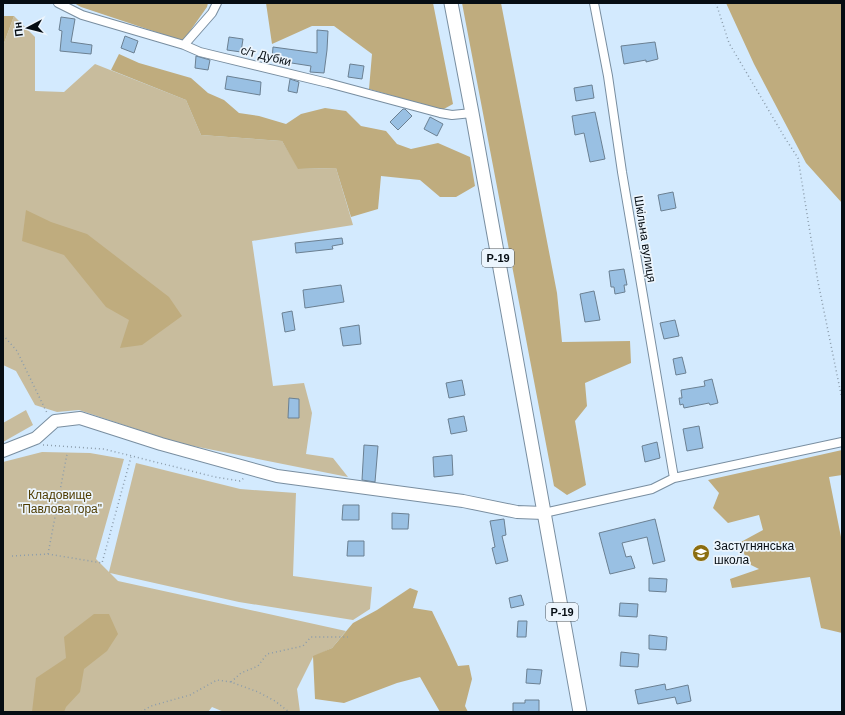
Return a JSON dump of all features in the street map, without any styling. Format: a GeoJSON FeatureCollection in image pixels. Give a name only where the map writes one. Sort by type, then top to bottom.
{"type":"FeatureCollection","features":[{"type":"Feature","properties":{"kind":"main road","name":"Р-19"},"geometry":{"type":"LineString","coordinates":[[451,3],[580,712]]}},
{"type":"Feature","properties":{"kind":"street","name":"с/т Дубки"},"geometry":{"type":"LineString","coordinates":[[58,3],[88,17],[184,45],[200,52],[335,85],[440,113],[452,115],[472,113]]}},
{"type":"Feature","properties":{"kind":"street"},"geometry":{"type":"LineString","coordinates":[[184,45],[212,13],[217,3]]}},
{"type":"Feature","properties":{"kind":"street","name":"Шкільна вулиця"},"geometry":{"type":"LineString","coordinates":[[594,3],[608,76],[625,192],[674,478]]}},
{"type":"Feature","properties":{"kind":"street"},"geometry":{"type":"LineString","coordinates":[[3,451],[36,438],[56,421],[80,418],[162,444],[277,476],[463,501],[517,512],[544,513],[652,489],[674,478],[842,442]]}},
{"type":"Feature","properties":{"kind":"path"},"geometry":{"type":"LineString","coordinates":[[716,3],[730,43],[798,158],[818,282],[842,399]]}},
{"type":"Feature","properties":{"kind":"path"},"geometry":{"type":"LineString","coordinates":[[3,334],[17,351],[46,411],[56,421]]}},
{"type":"Feature","properties":{"kind":"path"},"geometry":{"type":"LineString","coordinates":[[36,438],[43,446],[104,450],[214,477],[240,481],[256,470]]}},
{"type":"Feature","properties":{"kind":"path"},"geometry":{"type":"LineString","coordinates":[[48,554],[67,454]]}},
{"type":"Feature","properties":{"kind":"path"},"geometry":{"type":"LineString","coordinates":[[12,556],[48,554],[102,563],[131,457]]}},
{"type":"Feature","properties":{"kind":"path"},"geometry":{"type":"LineString","coordinates":[[231,682],[242,673],[258,666],[267,654],[303,646],[311,637],[348,637]]}},
{"type":"Feature","properties":{"kind":"path"},"geometry":{"type":"LineString","coordinates":[[141,712],[151,706],[190,695],[217,680],[231,682],[258,692],[275,701],[289,712]]}},
{"type":"Feature","properties":{"kind":"green space"},"geometry":{"type":"Polygon","coordinates":[[[14,16],[35,37],[35,91],[64,92],[95,64],[186,100],[201,135],[282,141],[299,169],[336,168],[353,225],[252,241],[273,386],[304,383],[312,413],[306,454],[333,458],[348,477],[178,443],[79,410],[57,412],[35,405],[16,371],[3,365],[3,46],[14,16]]]}},
{"type":"Feature","properties":{"kind":"green space"},"geometry":{"type":"Polygon","coordinates":[[[26,410],[33,425],[3,442],[3,423],[26,410]]]}},
{"type":"Feature","properties":{"kind":"green space","name":"Кладовище \"Павлова гора\""},"geometry":{"type":"Polygon","coordinates":[[[42,452],[90,453],[124,459],[96,559],[109,572],[136,463],[240,489],[296,493],[293,576],[372,587],[370,609],[353,620],[239,602],[110,573],[118,581],[346,631],[332,648],[313,657],[297,689],[300,712],[224,712],[212,707],[208,712],[3,712],[3,462],[42,452]]]}},
{"type":"Feature","properties":{"kind":"shaded area"},"geometry":{"type":"Polygon","coordinates":[[[74,3],[208,3],[207,7],[183,41],[81,7],[74,3]]]}},
{"type":"Feature","properties":{"kind":"shaded area"},"geometry":{"type":"Polygon","coordinates":[[[266,3],[433,3],[453,104],[442,110],[369,89],[372,54],[334,26],[312,26],[272,44],[266,3]]]}},
{"type":"Feature","properties":{"kind":"shaded area"},"geometry":{"type":"Polygon","coordinates":[[[462,3],[501,3],[557,293],[562,342],[630,341],[631,363],[585,383],[587,406],[575,421],[586,485],[567,495],[554,486],[462,3]]]}},
{"type":"Feature","properties":{"kind":"shaded area"},"geometry":{"type":"Polygon","coordinates":[[[726,3],[842,3],[842,203],[806,163],[754,64],[726,3]]]}},
{"type":"Feature","properties":{"kind":"shaded area"},"geometry":{"type":"Polygon","coordinates":[[[3,16],[14,16],[3,46],[3,16]]]}},
{"type":"Feature","properties":{"kind":"shaded area"},"geometry":{"type":"Polygon","coordinates":[[[119,54],[139,63],[191,78],[208,93],[224,100],[239,113],[259,116],[286,124],[301,114],[325,108],[346,111],[361,126],[386,131],[397,144],[411,149],[438,143],[470,157],[475,186],[456,197],[440,197],[420,180],[381,176],[378,209],[351,217],[336,168],[298,169],[282,141],[201,135],[186,100],[111,70],[119,54]]]}},
{"type":"Feature","properties":{"kind":"shaded area"},"geometry":{"type":"Polygon","coordinates":[[[26,210],[51,222],[87,234],[169,297],[182,316],[142,345],[120,348],[129,320],[106,307],[64,255],[22,241],[26,210]]]}},
{"type":"Feature","properties":{"kind":"shaded area"},"geometry":{"type":"Polygon","coordinates":[[[842,450],[842,475],[829,477],[842,542],[842,633],[821,628],[810,577],[732,588],[730,579],[759,569],[749,564],[739,543],[763,530],[759,515],[728,523],[713,508],[719,493],[708,480],[842,450]]]}},
{"type":"Feature","properties":{"kind":"shaded area"},"geometry":{"type":"Polygon","coordinates":[[[410,588],[418,591],[413,608],[432,611],[458,666],[469,665],[472,679],[465,706],[468,712],[440,712],[420,677],[397,683],[344,703],[315,699],[313,656],[332,648],[353,623],[377,610],[410,588]]]}},
{"type":"Feature","properties":{"kind":"shaded area"},"geometry":{"type":"Polygon","coordinates":[[[94,614],[109,614],[118,634],[107,651],[84,669],[80,692],[66,707],[64,712],[32,712],[36,678],[66,658],[64,637],[94,614]]]}},
{"type":"Feature","properties":{"kind":"building"},"geometry":{"type":"Polygon","coordinates":[[[61,17],[75,19],[71,42],[92,45],[91,54],[60,51],[62,31],[59,30],[61,17]]]}},
{"type":"Feature","properties":{"kind":"building"},"geometry":{"type":"Polygon","coordinates":[[[317,30],[328,31],[324,73],[310,72],[311,66],[272,60],[273,47],[317,53],[317,30]]]}},
{"type":"Feature","properties":{"kind":"building"},"geometry":{"type":"Polygon","coordinates":[[[125,36],[138,41],[134,53],[121,48],[125,36]]]}},
{"type":"Feature","properties":{"kind":"building"},"geometry":{"type":"Polygon","coordinates":[[[229,37],[243,39],[241,52],[227,50],[229,37]]]}},
{"type":"Feature","properties":{"kind":"building"},"geometry":{"type":"Polygon","coordinates":[[[655,42],[658,59],[646,62],[646,60],[624,64],[621,46],[655,42]]]}},
{"type":"Feature","properties":{"kind":"building"},"geometry":{"type":"Polygon","coordinates":[[[196,56],[210,60],[208,70],[195,68],[196,56]]]}},
{"type":"Feature","properties":{"kind":"building"},"geometry":{"type":"Polygon","coordinates":[[[350,64],[364,66],[362,79],[348,77],[350,64]]]}},
{"type":"Feature","properties":{"kind":"building"},"geometry":{"type":"Polygon","coordinates":[[[227,76],[261,82],[260,95],[225,89],[227,76]]]}},
{"type":"Feature","properties":{"kind":"building"},"geometry":{"type":"Polygon","coordinates":[[[290,79],[299,82],[297,93],[288,91],[290,79]]]}},
{"type":"Feature","properties":{"kind":"building"},"geometry":{"type":"Polygon","coordinates":[[[592,85],[594,98],[576,101],[574,88],[592,85]]]}},
{"type":"Feature","properties":{"kind":"building"},"geometry":{"type":"Polygon","coordinates":[[[403,109],[405,109],[412,116],[398,130],[390,122],[403,109]]]}},
{"type":"Feature","properties":{"kind":"building"},"geometry":{"type":"Polygon","coordinates":[[[595,112],[605,159],[590,162],[584,133],[575,135],[572,116],[595,112]]]}},
{"type":"Feature","properties":{"kind":"building"},"geometry":{"type":"Polygon","coordinates":[[[430,117],[443,124],[437,136],[424,129],[430,117]]]}},
{"type":"Feature","properties":{"kind":"building"},"geometry":{"type":"Polygon","coordinates":[[[673,192],[676,208],[661,211],[658,195],[673,192]]]}},
{"type":"Feature","properties":{"kind":"building"},"geometry":{"type":"Polygon","coordinates":[[[342,238],[343,244],[332,246],[333,249],[296,253],[295,243],[342,238]]]}},
{"type":"Feature","properties":{"kind":"building"},"geometry":{"type":"Polygon","coordinates":[[[624,269],[627,285],[624,285],[625,292],[615,294],[614,287],[611,287],[609,271],[624,269]]]}},
{"type":"Feature","properties":{"kind":"building"},"geometry":{"type":"Polygon","coordinates":[[[341,285],[344,302],[305,308],[303,290],[341,285]]]}},
{"type":"Feature","properties":{"kind":"building"},"geometry":{"type":"Polygon","coordinates":[[[594,291],[600,320],[585,322],[580,294],[594,291]]]}},
{"type":"Feature","properties":{"kind":"building"},"geometry":{"type":"Polygon","coordinates":[[[292,311],[295,330],[285,332],[282,313],[292,311]]]}},
{"type":"Feature","properties":{"kind":"building"},"geometry":{"type":"Polygon","coordinates":[[[675,320],[679,336],[664,339],[660,323],[675,320]]]}},
{"type":"Feature","properties":{"kind":"building"},"geometry":{"type":"Polygon","coordinates":[[[359,325],[361,344],[343,346],[340,328],[359,325]]]}},
{"type":"Feature","properties":{"kind":"building"},"geometry":{"type":"Polygon","coordinates":[[[682,357],[686,373],[676,375],[673,359],[682,357]]]}},
{"type":"Feature","properties":{"kind":"building"},"geometry":{"type":"Polygon","coordinates":[[[712,379],[718,403],[710,405],[709,403],[684,408],[683,404],[680,405],[679,398],[682,398],[681,390],[705,386],[704,381],[712,379]]]}},
{"type":"Feature","properties":{"kind":"building"},"geometry":{"type":"Polygon","coordinates":[[[462,380],[465,395],[449,398],[446,383],[462,380]]]}},
{"type":"Feature","properties":{"kind":"building"},"geometry":{"type":"Polygon","coordinates":[[[289,398],[299,399],[299,418],[288,418],[289,398]]]}},
{"type":"Feature","properties":{"kind":"building"},"geometry":{"type":"Polygon","coordinates":[[[464,416],[467,431],[451,434],[448,419],[464,416]]]}},
{"type":"Feature","properties":{"kind":"building"},"geometry":{"type":"Polygon","coordinates":[[[699,426],[703,448],[687,451],[683,429],[699,426]]]}},
{"type":"Feature","properties":{"kind":"building"},"geometry":{"type":"Polygon","coordinates":[[[657,442],[660,458],[645,462],[642,446],[657,442]]]}},
{"type":"Feature","properties":{"kind":"building"},"geometry":{"type":"Polygon","coordinates":[[[364,445],[378,446],[375,482],[362,480],[364,445]]]}},
{"type":"Feature","properties":{"kind":"building"},"geometry":{"type":"Polygon","coordinates":[[[452,455],[453,475],[434,477],[433,457],[452,455]]]}},
{"type":"Feature","properties":{"kind":"building"},"geometry":{"type":"Polygon","coordinates":[[[343,505],[359,505],[359,520],[342,520],[343,505]]]}},
{"type":"Feature","properties":{"kind":"building"},"geometry":{"type":"Polygon","coordinates":[[[392,513],[409,514],[408,529],[392,529],[392,513]]]}},
{"type":"Feature","properties":{"kind":"building"},"geometry":{"type":"Polygon","coordinates":[[[504,519],[506,535],[502,536],[508,561],[496,564],[492,548],[495,547],[490,521],[504,519]]]}},
{"type":"Feature","properties":{"kind":"building"},"geometry":{"type":"Polygon","coordinates":[[[655,519],[665,561],[653,564],[647,537],[622,543],[626,557],[631,556],[635,568],[610,574],[599,533],[655,519]]]}},
{"type":"Feature","properties":{"kind":"building"},"geometry":{"type":"Polygon","coordinates":[[[348,541],[364,541],[364,556],[347,556],[348,541]]]}},
{"type":"Feature","properties":{"kind":"building"},"geometry":{"type":"Polygon","coordinates":[[[649,578],[667,579],[666,592],[649,591],[649,578]]]}},
{"type":"Feature","properties":{"kind":"building"},"geometry":{"type":"Polygon","coordinates":[[[521,595],[524,605],[511,608],[509,598],[521,595]]]}},
{"type":"Feature","properties":{"kind":"building"},"geometry":{"type":"Polygon","coordinates":[[[620,603],[638,604],[637,617],[619,616],[620,603]]]}},
{"type":"Feature","properties":{"kind":"building"},"geometry":{"type":"Polygon","coordinates":[[[518,621],[527,621],[526,637],[517,637],[518,621]]]}},
{"type":"Feature","properties":{"kind":"building"},"geometry":{"type":"Polygon","coordinates":[[[649,635],[667,637],[666,650],[649,649],[649,635]]]}},
{"type":"Feature","properties":{"kind":"building"},"geometry":{"type":"Polygon","coordinates":[[[621,652],[639,654],[638,667],[620,666],[621,652]]]}},
{"type":"Feature","properties":{"kind":"building"},"geometry":{"type":"Polygon","coordinates":[[[527,669],[542,670],[540,684],[526,683],[527,669]]]}},
{"type":"Feature","properties":{"kind":"building"},"geometry":{"type":"Polygon","coordinates":[[[665,684],[666,690],[688,685],[691,701],[677,704],[675,697],[638,704],[635,690],[665,684]]]}},
{"type":"Feature","properties":{"kind":"building"},"geometry":{"type":"Polygon","coordinates":[[[525,700],[539,700],[539,712],[513,712],[513,703],[525,703],[525,700]]]}},
{"type":"Feature","properties":{"kind":"place","name":"Застугнянська школа"},"geometry":{"type":"Point","coordinates":[701,553]}}]}
